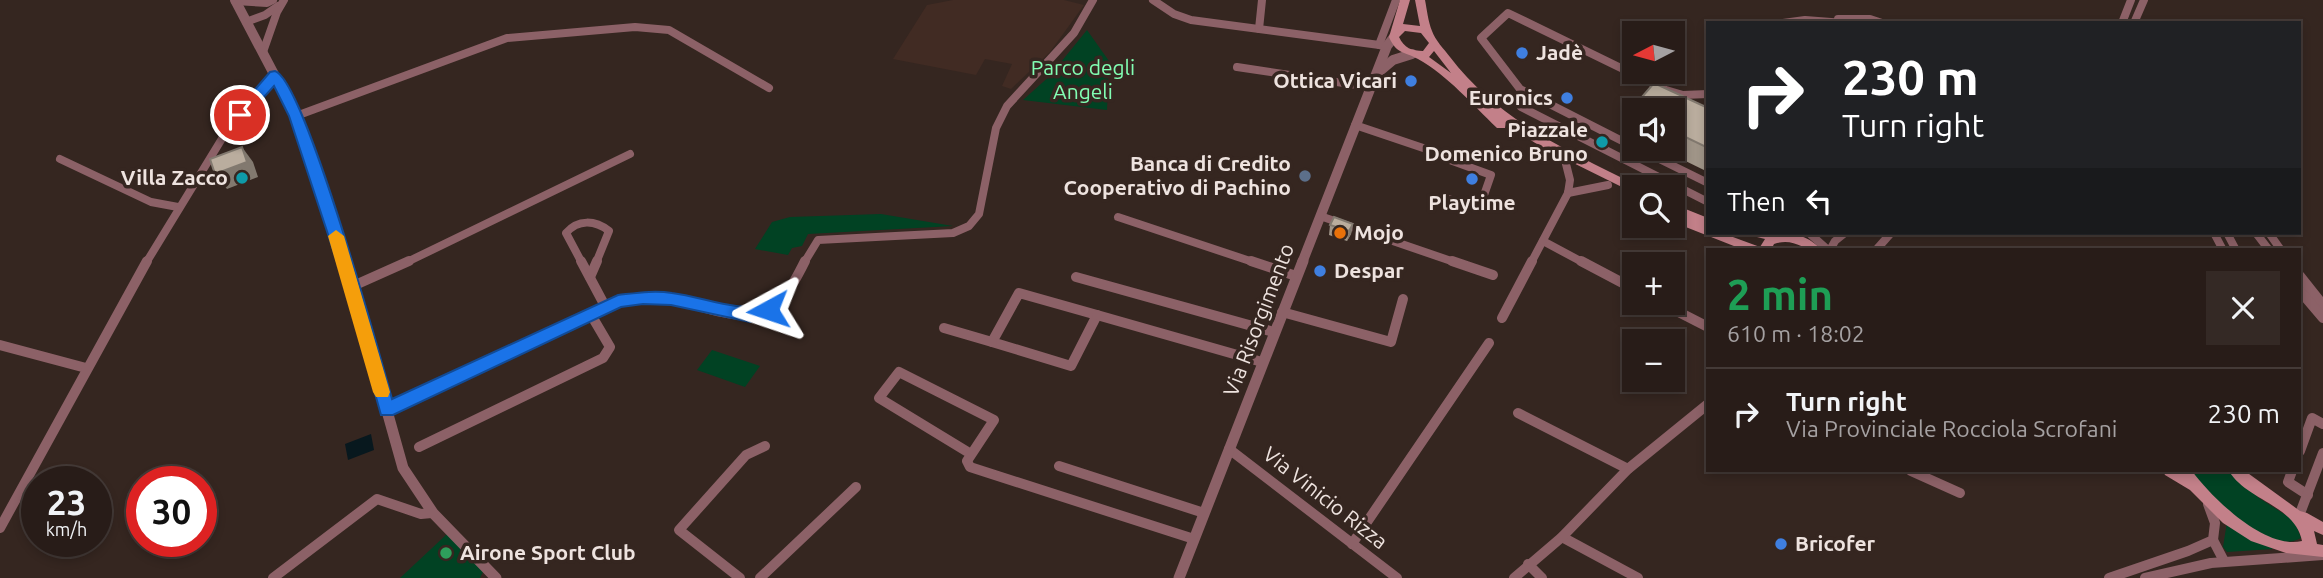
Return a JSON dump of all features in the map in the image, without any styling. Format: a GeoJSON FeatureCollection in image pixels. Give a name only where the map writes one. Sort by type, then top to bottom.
{"type":"FeatureCollection","features":[{"type":"Feature","properties":{"kind":"main road"},"geometry":{"type":"LineString","coordinates":[[1389,40],[1401,0]]}},
{"type":"Feature","properties":{"kind":"main road"},"geometry":{"type":"LineString","coordinates":[[1420,0],[1427,33],[1472,88],[1517,127],[1622,183]]}},
{"type":"Feature","properties":{"kind":"main road"},"geometry":{"type":"LineString","coordinates":[[1389,40],[1403,27],[1413,26],[1427,33]]}},
{"type":"Feature","properties":{"kind":"main road"},"geometry":{"type":"LineString","coordinates":[[1389,40],[1446,74],[1487,114],[1544,153],[1622,192]]}},
{"type":"Feature","properties":{"kind":"main road"},"geometry":{"type":"LineString","coordinates":[[1416,54],[1430,51],[1434,44]]}},
{"type":"Feature","properties":{"kind":"main road"},"geometry":{"type":"LineString","coordinates":[[1685,213],[1706,222]]}},
{"type":"Feature","properties":{"kind":"main road"},"geometry":{"type":"LineString","coordinates":[[1685,223],[1706,231]]}},
{"type":"Feature","properties":{"kind":"main road"},"geometry":{"type":"LineString","coordinates":[[1717,235],[1751,248]]}},
{"type":"Feature","properties":{"kind":"main road"},"geometry":{"type":"LineString","coordinates":[[1766,248],[1770,241],[1786,236],[1812,248]]}},
{"type":"Feature","properties":{"kind":"main road"},"geometry":{"type":"LineString","coordinates":[[2171,472],[2242,527],[2262,539],[2323,553]]}},
{"type":"Feature","properties":{"kind":"main road"},"geometry":{"type":"LineString","coordinates":[[2184,472],[2200,493]]}},
{"type":"Feature","properties":{"kind":"main road"},"geometry":{"type":"LineString","coordinates":[[2237,472],[2295,514],[2323,529]]}},
{"type":"Feature","properties":{"kind":"main road"},"geometry":{"type":"LineString","coordinates":[[2295,514],[2310,537],[2310,544],[2301,549]]}},
{"type":"Feature","properties":{"kind":"street"},"geometry":{"type":"LineString","coordinates":[[275,2],[235,0],[296,116],[353,286],[403,468],[415,492],[432,513],[496,578]]}},
{"type":"Feature","properties":{"kind":"street"},"geometry":{"type":"LineString","coordinates":[[387,410],[605,306],[631,299],[654,298],[759,315],[779,302],[818,240],[953,233],[969,226],[979,214],[996,128],[1007,106],[1074,33],[1093,0]]}},
{"type":"Feature","properties":{"kind":"street"},"geometry":{"type":"LineString","coordinates":[[1153,0],[1174,14],[1191,20],[1259,29],[1389,40],[1401,0]]}},
{"type":"Feature","properties":{"kind":"street"},"geometry":{"type":"LineString","coordinates":[[1259,29],[1262,0]]}},
{"type":"Feature","properties":{"kind":"street"},"geometry":{"type":"LineString","coordinates":[[2123,21],[2131,0]]}},
{"type":"Feature","properties":{"kind":"street"},"geometry":{"type":"LineString","coordinates":[[2135,21],[2144,0]]}},
{"type":"Feature","properties":{"kind":"street"},"geometry":{"type":"LineString","coordinates":[[246,22],[265,15],[275,2]]}},
{"type":"Feature","properties":{"kind":"street"},"geometry":{"type":"LineString","coordinates":[[263,52],[271,37],[275,2]]}},
{"type":"Feature","properties":{"kind":"street"},"geometry":{"type":"LineString","coordinates":[[1622,141],[1520,89],[1481,38],[1507,13],[1666,90],[1683,95],[1706,94]]}},
{"type":"Feature","properties":{"kind":"street"},"geometry":{"type":"LineString","coordinates":[[1794,21],[1860,18],[1873,21]]}},
{"type":"Feature","properties":{"kind":"street"},"geometry":{"type":"LineString","coordinates":[[1829,20],[1834,21]]}},
{"type":"Feature","properties":{"kind":"street"},"geometry":{"type":"LineString","coordinates":[[296,116],[506,38],[635,27],[669,30],[769,88]]}},
{"type":"Feature","properties":{"kind":"street","name":"Via Risorgimento"},"geometry":{"type":"LineString","coordinates":[[1179,578],[1389,40]]}},
{"type":"Feature","properties":{"kind":"street"},"geometry":{"type":"LineString","coordinates":[[1237,67],[1373,81],[1393,60],[1416,54]]}},
{"type":"Feature","properties":{"kind":"street"},"geometry":{"type":"LineString","coordinates":[[0,528],[86,368],[202,167],[253,98],[275,75]]}},
{"type":"Feature","properties":{"kind":"street"},"geometry":{"type":"LineString","coordinates":[[1530,96],[1521,107],[1706,201]]}},
{"type":"Feature","properties":{"kind":"street"},"geometry":{"type":"LineString","coordinates":[[1355,125],[1441,154],[1491,175],[1483,198],[1470,205],[1446,198]]}},
{"type":"Feature","properties":{"kind":"street"},"geometry":{"type":"LineString","coordinates":[[1591,143],[1602,131]]}},
{"type":"Feature","properties":{"kind":"street"},"geometry":{"type":"LineString","coordinates":[[353,286],[436,249],[630,154]]}},
{"type":"Feature","properties":{"kind":"street"},"geometry":{"type":"LineString","coordinates":[[60,159],[152,202],[178,207]]}},
{"type":"Feature","properties":{"kind":"street"},"geometry":{"type":"LineString","coordinates":[[1663,161],[1706,182]]}},
{"type":"Feature","properties":{"kind":"street"},"geometry":{"type":"LineString","coordinates":[[1502,318],[1568,193],[1570,180],[1566,163]]}},
{"type":"Feature","properties":{"kind":"street"},"geometry":{"type":"LineString","coordinates":[[1568,193],[1608,185]]}},
{"type":"Feature","properties":{"kind":"street"},"geometry":{"type":"LineString","coordinates":[[1320,216],[1493,275]]}},
{"type":"Feature","properties":{"kind":"street"},"geometry":{"type":"LineString","coordinates":[[1118,217],[1296,276]]}},
{"type":"Feature","properties":{"kind":"street"},"geometry":{"type":"LineString","coordinates":[[590,277],[609,231],[586,222],[570,228],[566,233],[605,306]]}},
{"type":"Feature","properties":{"kind":"street"},"geometry":{"type":"LineString","coordinates":[[1811,235],[1827,248]]}},
{"type":"Feature","properties":{"kind":"street"},"geometry":{"type":"LineString","coordinates":[[1830,248],[1842,235]]}},
{"type":"Feature","properties":{"kind":"street"},"geometry":{"type":"LineString","coordinates":[[1543,241],[1622,283]]}},
{"type":"Feature","properties":{"kind":"street"},"geometry":{"type":"LineString","coordinates":[[1076,277],[1274,332]]}},
{"type":"Feature","properties":{"kind":"street"},"geometry":{"type":"LineString","coordinates":[[2301,277],[2323,305]]}},
{"type":"Feature","properties":{"kind":"street"},"geometry":{"type":"LineString","coordinates":[[2301,292],[2323,318]]}},
{"type":"Feature","properties":{"kind":"street"},"geometry":{"type":"LineString","coordinates":[[992,342],[1019,293],[1262,362]]}},
{"type":"Feature","properties":{"kind":"street"},"geometry":{"type":"LineString","coordinates":[[1282,312],[1391,342],[1403,299]]}},
{"type":"Feature","properties":{"kind":"street"},"geometry":{"type":"LineString","coordinates":[[419,447],[603,358],[610,347],[590,313]]}},
{"type":"Feature","properties":{"kind":"street"},"geometry":{"type":"LineString","coordinates":[[944,328],[1071,366],[1097,315]]}},
{"type":"Feature","properties":{"kind":"street"},"geometry":{"type":"LineString","coordinates":[[1684,315],[1706,326]]}},
{"type":"Feature","properties":{"kind":"street"},"geometry":{"type":"LineString","coordinates":[[1352,544],[1489,342]]}},
{"type":"Feature","properties":{"kind":"street"},"geometry":{"type":"LineString","coordinates":[[0,345],[86,368]]}},
{"type":"Feature","properties":{"kind":"street"},"geometry":{"type":"LineString","coordinates":[[971,454],[879,398],[899,372],[994,419],[967,461],[970,467],[1194,540]]}},
{"type":"Feature","properties":{"kind":"street"},"geometry":{"type":"LineString","coordinates":[[1514,578],[1563,537],[1628,470],[1706,406]]}},
{"type":"Feature","properties":{"kind":"street"},"geometry":{"type":"LineString","coordinates":[[1518,413],[1628,470]]}},
{"type":"Feature","properties":{"kind":"street"},"geometry":{"type":"LineString","coordinates":[[2301,448],[2312,418],[2323,424]]}},
{"type":"Feature","properties":{"kind":"street"},"geometry":{"type":"LineString","coordinates":[[740,578],[679,530],[746,455],[765,446]]}},
{"type":"Feature","properties":{"kind":"street","name":"Via Vinicio Rizza"},"geometry":{"type":"LineString","coordinates":[[1229,449],[1393,577]]}},
{"type":"Feature","properties":{"kind":"street"},"geometry":{"type":"LineString","coordinates":[[2295,514],[2308,495],[2323,453]]}},
{"type":"Feature","properties":{"kind":"street"},"geometry":{"type":"LineString","coordinates":[[1059,466],[1204,513]]}},
{"type":"Feature","properties":{"kind":"street"},"geometry":{"type":"LineString","coordinates":[[1913,472],[1960,493]]}},
{"type":"Feature","properties":{"kind":"street"},"geometry":{"type":"LineString","coordinates":[[2292,472],[2288,482],[2308,495]]}},
{"type":"Feature","properties":{"kind":"street"},"geometry":{"type":"LineString","coordinates":[[760,578],[856,487]]}},
{"type":"Feature","properties":{"kind":"street"},"geometry":{"type":"LineString","coordinates":[[2200,493],[2214,516],[2213,540],[2224,561]]}},
{"type":"Feature","properties":{"kind":"street"},"geometry":{"type":"LineString","coordinates":[[273,578],[377,499],[421,514],[432,513]]}},
{"type":"Feature","properties":{"kind":"street"},"geometry":{"type":"LineString","coordinates":[[1563,537],[1638,578]]}},
{"type":"Feature","properties":{"kind":"street"},"geometry":{"type":"LineString","coordinates":[[2109,578],[2147,563],[2200,548],[2213,540]]}},
{"type":"Feature","properties":{"kind":"street"},"geometry":{"type":"LineString","coordinates":[[2283,556],[2301,549]]}},
{"type":"Feature","properties":{"kind":"street"},"geometry":{"type":"LineString","coordinates":[[2146,578],[2176,568],[2224,561],[2323,553]]}},
{"type":"Feature","properties":{"kind":"street"},"geometry":{"type":"LineString","coordinates":[[1528,564],[1542,578]]}},
{"type":"Feature","properties":{"kind":"shaded area"},"geometry":{"type":"Polygon","coordinates":[[[953,0],[1064,0],[1084,5],[1050,52],[1011,89],[1002,86],[1012,64],[985,59],[976,75],[893,59],[927,5],[953,0]]]}},
{"type":"Feature","properties":{"kind":"shaded area"},"geometry":{"type":"Polygon","coordinates":[[[371,434],[374,450],[348,460],[345,444],[371,434]]]}},
{"type":"Feature","properties":{"kind":"green space","name":"Parco degli Angeli"},"geometry":{"type":"Polygon","coordinates":[[[1087,30],[1109,61],[1107,110],[1023,100],[1062,65],[1061,62],[1087,30]]]}},
{"type":"Feature","properties":{"kind":"green space"},"geometry":{"type":"Polygon","coordinates":[[[881,214],[953,226],[808,234],[802,246],[792,248],[788,255],[755,249],[772,222],[790,217],[881,214]]]}},
{"type":"Feature","properties":{"kind":"green space"},"geometry":{"type":"Polygon","coordinates":[[[712,350],[760,366],[745,387],[697,370],[712,350]]]}},
{"type":"Feature","properties":{"kind":"green space"},"geometry":{"type":"Polygon","coordinates":[[[2192,472],[2230,472],[2259,498],[2295,521],[2301,538],[2288,542],[2256,532],[2211,495],[2192,472]]]}},
{"type":"Feature","properties":{"kind":"green space"},"geometry":{"type":"Polygon","coordinates":[[[2227,522],[2273,549],[2227,552],[2223,547],[2227,522]]]}},
{"type":"Feature","properties":{"kind":"green space","name":"Airone Sport Club"},"geometry":{"type":"Polygon","coordinates":[[[447,534],[483,572],[480,578],[400,578],[447,534]]]}},
{"type":"Feature","properties":{"kind":"building"},"geometry":{"type":"Polygon","coordinates":[[[1653,84],[1706,107],[1706,147],[1685,137],[1685,98],[1641,98],[1653,84]]]}},
{"type":"Feature","properties":{"kind":"building"},"geometry":{"type":"Polygon","coordinates":[[[242,147],[247,162],[215,174],[210,159],[242,147]]]}},
{"type":"Feature","properties":{"kind":"building"},"geometry":{"type":"Polygon","coordinates":[[[1334,217],[1353,224],[1349,231],[1330,225],[1334,217]]]}},
{"type":"Feature","properties":{"kind":"slow traffic"},"geometry":{"type":"LineString","coordinates":[[336,236],[353,286],[382,392]]}},
{"type":"Feature","properties":{"kind":"place","name":"Jadè"},"geometry":{"type":"Point","coordinates":[1522,53]}},
{"type":"Feature","properties":{"kind":"place","name":"Ottica Vicari"},"geometry":{"type":"Point","coordinates":[1411,81]}},
{"type":"Feature","properties":{"kind":"place","name":"Euronics"},"geometry":{"type":"Point","coordinates":[1567,98]}},
{"type":"Feature","properties":{"kind":"place","name":"Piazzale Domenico Bruno"},"geometry":{"type":"Point","coordinates":[1602,142]}},
{"type":"Feature","properties":{"kind":"place","name":"Banca di Credito Cooperativo di Pachino"},"geometry":{"type":"Point","coordinates":[1305,176]}},
{"type":"Feature","properties":{"kind":"place","name":"Villa Zacco"},"geometry":{"type":"Point","coordinates":[242,178]}},
{"type":"Feature","properties":{"kind":"place","name":"Playtime"},"geometry":{"type":"Point","coordinates":[1472,179]}},
{"type":"Feature","properties":{"kind":"place","name":"Mojo"},"geometry":{"type":"Point","coordinates":[1340,233]}},
{"type":"Feature","properties":{"kind":"place","name":"Despar"},"geometry":{"type":"Point","coordinates":[1320,271]}},
{"type":"Feature","properties":{"kind":"place","name":"Bricofer"},"geometry":{"type":"Point","coordinates":[1781,544]}},
{"type":"Feature","properties":{"kind":"place","name":"Airone Sport Club"},"geometry":{"type":"Point","coordinates":[446,553]}},
{"type":"Feature","properties":{"kind":"route"},"geometry":{"type":"LineString","coordinates":[[240,115],[275,75],[296,116],[315,172],[353,286],[387,410],[618,302],[643,298],[671,299],[750,316],[768,310]]}}]}
